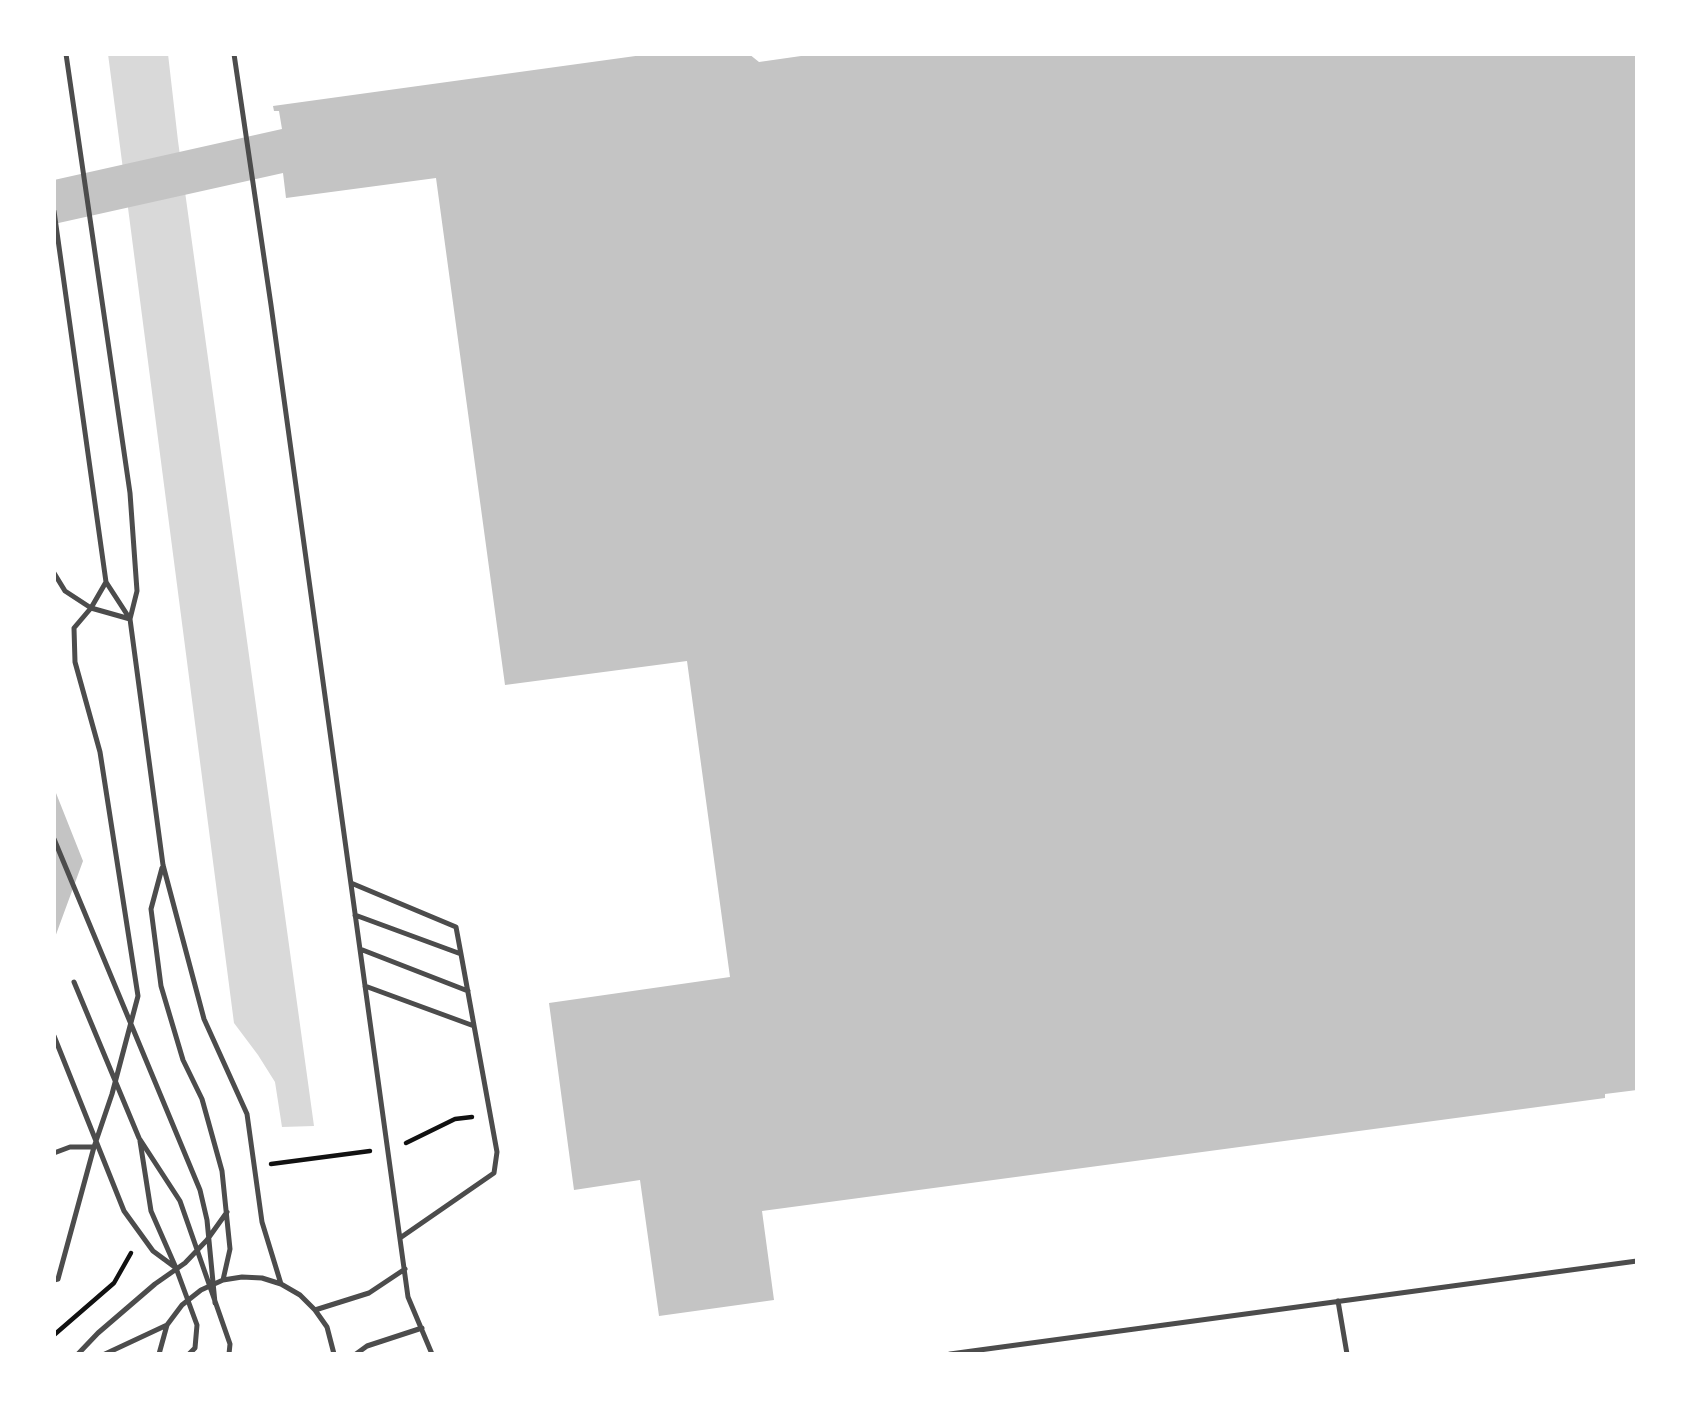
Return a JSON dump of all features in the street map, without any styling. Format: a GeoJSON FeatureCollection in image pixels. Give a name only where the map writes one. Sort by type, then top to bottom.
{"type":"FeatureCollection","features":[{"type":"Feature","properties":{"kind":"lane"},"geometry":{"type":"LineString","coordinates":[[66,54],[130,493],[137,591],[130,619],[163,865],[204,1019],[247,1114],[262,1222],[281,1284]]}},
{"type":"Feature","properties":{"kind":"lane"},"geometry":{"type":"LineString","coordinates":[[234,54],[408,1297],[432,1354]]}},
{"type":"Feature","properties":{"kind":"lane"},"geometry":{"type":"LineString","coordinates":[[54,211],[106,582],[130,619]]}},
{"type":"Feature","properties":{"kind":"lane"},"geometry":{"type":"LineString","coordinates":[[54,573],[65,592],[91,608],[130,619]]}},
{"type":"Feature","properties":{"kind":"lane"},"geometry":{"type":"LineString","coordinates":[[54,1280],[58,1279],[138,996],[100,752],[75,662],[74,628],[91,608],[106,582]]}},
{"type":"Feature","properties":{"kind":"lane"},"geometry":{"type":"LineString","coordinates":[[54,839],[200,1190],[207,1220],[215,1303]]}},
{"type":"Feature","properties":{"kind":"lane"},"geometry":{"type":"LineString","coordinates":[[163,865],[151,909],[160,986],[183,1060],[202,1099],[218,1150],[230,1249],[223,1280]]}},
{"type":"Feature","properties":{"kind":"lane"},"geometry":{"type":"LineString","coordinates":[[351,883],[456,927],[497,1152],[494,1173],[400,1238]]}},
{"type":"Feature","properties":{"kind":"lane"},"geometry":{"type":"LineString","coordinates":[[355,915],[461,954]]}},
{"type":"Feature","properties":{"kind":"lane"},"geometry":{"type":"LineString","coordinates":[[360,949],[468,991]]}},
{"type":"Feature","properties":{"kind":"lane"},"geometry":{"type":"LineString","coordinates":[[74,982],[139,1138],[180,1201],[230,1344],[229,1354]]}},
{"type":"Feature","properties":{"kind":"lane"},"geometry":{"type":"LineString","coordinates":[[365,986],[474,1026]]}},
{"type":"Feature","properties":{"kind":"lane"},"geometry":{"type":"LineString","coordinates":[[54,1036],[124,1211],[153,1251],[176,1268]]}},
{"type":"Feature","properties":{"kind":"lane"},"geometry":{"type":"LineString","coordinates":[[139,1138],[152,1211],[197,1325],[195,1348],[189,1354]]}},
{"type":"Feature","properties":{"kind":"lane"},"geometry":{"type":"LineString","coordinates":[[54,1153],[70,1147],[94,1147]]}},
{"type":"Feature","properties":{"kind":"lane"},"geometry":{"type":"LineString","coordinates":[[78,1354],[127,1309],[185,1264],[227,1212]]}},
{"type":"Feature","properties":{"kind":"lane"},"geometry":{"type":"LineString","coordinates":[[950,1354],[1637,1261]]}},
{"type":"Feature","properties":{"kind":"lane"},"geometry":{"type":"LineString","coordinates":[[315,1310],[369,1293],[405,1269]]}},
{"type":"Feature","properties":{"kind":"lane"},"geometry":{"type":"LineString","coordinates":[[159,1354],[167,1325],[181,1305],[201,1290],[223,1280],[242,1277],[262,1278],[281,1284],[300,1295],[327,1327],[334,1354]]}},
{"type":"Feature","properties":{"kind":"lane"},"geometry":{"type":"LineString","coordinates":[[1338,1301],[1347,1354]]}},
{"type":"Feature","properties":{"kind":"lane"},"geometry":{"type":"LineString","coordinates":[[105,1354],[167,1325]]}},
{"type":"Feature","properties":{"kind":"lane"},"geometry":{"type":"LineString","coordinates":[[356,1354],[367,1346],[422,1328]]}},
{"type":"Feature","properties":{"kind":"shaded area"},"geometry":{"type":"Polygon","coordinates":[[[108,54],[168,54],[314,1126],[282,1127],[275,1082],[234,1023],[108,54]]]}},
{"type":"Feature","properties":{"kind":"building"},"geometry":{"type":"Polygon","coordinates":[[[650,54],[749,54],[759,62],[815,54],[1637,54],[1637,1090],[1605,1094],[1605,1098],[762,1211],[774,1300],[659,1316],[640,1180],[574,1190],[549,1003],[730,977],[687,661],[505,685],[436,178],[286,198],[283,173],[54,224],[54,180],[282,129],[279,111],[274,111],[273,106],[650,54]]]}},
{"type":"Feature","properties":{"kind":"building"},"geometry":{"type":"Polygon","coordinates":[[[54,788],[83,861],[54,940],[54,788]]]}}]}
